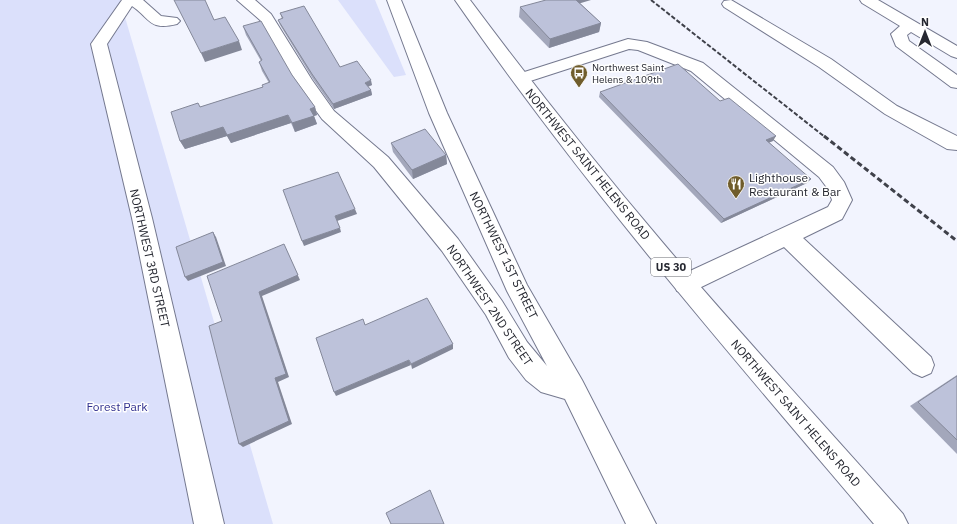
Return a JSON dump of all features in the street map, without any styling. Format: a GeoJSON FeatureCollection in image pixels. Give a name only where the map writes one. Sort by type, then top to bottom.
{"type":"FeatureCollection","features":[{"type":"Feature","properties":{"kind":"main road","name":"NORTHWEST 3RD STREET"},"geometry":{"type":"LineString","coordinates":[[129,0],[99,44],[142,218],[209,524]]}},
{"type":"Feature","properties":{"kind":"main road"},"geometry":{"type":"LineString","coordinates":[[133,0],[157,21],[172,21]]}},
{"type":"Feature","properties":{"kind":"main road","name":"NORTHWEST 1ST STREET"},"geometry":{"type":"LineString","coordinates":[[394,0],[438,113],[518,291],[573,389],[641,524]]}},
{"type":"Feature","properties":{"kind":"main road","name":"NORTHWEST SAINT HELENS ROAD"},"geometry":{"type":"LineString","coordinates":[[462,0],[589,168],[685,284],[893,524]]}},
{"type":"Feature","properties":{"kind":"main road"},"geometry":{"type":"LineString","coordinates":[[867,0],[957,52]]}},
{"type":"Feature","properties":{"kind":"main road","name":"NORTHWEST 2ND STREET"},"geometry":{"type":"LineString","coordinates":[[252,1],[266,17],[305,83],[328,115],[381,162],[450,245],[494,308],[518,350],[535,372],[550,383],[573,389]]}},
{"type":"Feature","properties":{"kind":"main road"},"geometry":{"type":"LineString","coordinates":[[730,4],[826,63],[891,110],[954,144],[957,143]]}},
{"type":"Feature","properties":{"kind":"main road"},"geometry":{"type":"LineString","coordinates":[[912,26],[899,34],[902,43],[957,83]]}},
{"type":"Feature","properties":{"kind":"main road"},"geometry":{"type":"LineString","coordinates":[[521,79],[628,44],[641,45],[697,67],[826,172],[837,186],[842,200],[835,213],[685,284]]}},
{"type":"Feature","properties":{"kind":"main road"},"geometry":{"type":"LineString","coordinates":[[787,236],[922,365]]}},
{"type":"Feature","properties":{"kind":"green space","name":"Forest Park"},"geometry":{"type":"Polygon","coordinates":[[[0,0],[120,0],[273,524],[0,524],[0,0]]]}},
{"type":"Feature","properties":{"kind":"green space"},"geometry":{"type":"Polygon","coordinates":[[[338,0],[375,0],[406,75],[394,77],[338,0]]]}},
{"type":"Feature","properties":{"kind":"building"},"geometry":{"type":"Polygon","coordinates":[[[174,0],[205,0],[214,20],[225,17],[239,41],[201,53],[174,0]]]}},
{"type":"Feature","properties":{"kind":"building"},"geometry":{"type":"Polygon","coordinates":[[[546,0],[576,0],[601,23],[550,39],[520,7],[546,0]]]}},
{"type":"Feature","properties":{"kind":"building"},"geometry":{"type":"Polygon","coordinates":[[[304,6],[340,67],[357,61],[371,80],[365,83],[371,90],[333,104],[278,20],[283,18],[280,13],[304,6]]]}},
{"type":"Feature","properties":{"kind":"building"},"geometry":{"type":"Polygon","coordinates":[[[261,21],[292,75],[315,107],[310,109],[314,116],[292,123],[288,115],[227,135],[223,127],[180,141],[171,112],[198,103],[200,107],[263,87],[262,85],[270,82],[259,62],[262,60],[243,26],[261,21]]]}},
{"type":"Feature","properties":{"kind":"building"},"geometry":{"type":"Polygon","coordinates":[[[678,64],[720,101],[729,98],[776,136],[766,140],[811,179],[724,219],[600,92],[678,64]]]}},
{"type":"Feature","properties":{"kind":"building"},"geometry":{"type":"Polygon","coordinates":[[[425,129],[446,155],[412,170],[391,143],[425,129]]]}},
{"type":"Feature","properties":{"kind":"building"},"geometry":{"type":"Polygon","coordinates":[[[338,172],[355,209],[335,216],[340,228],[302,241],[283,190],[338,172]]]}},
{"type":"Feature","properties":{"kind":"building"},"geometry":{"type":"Polygon","coordinates":[[[213,232],[223,262],[185,277],[176,247],[213,232]]]}},
{"type":"Feature","properties":{"kind":"building"},"geometry":{"type":"Polygon","coordinates":[[[284,244],[298,275],[259,292],[286,374],[275,378],[289,421],[239,444],[209,326],[222,321],[207,276],[284,244]]]}},
{"type":"Feature","properties":{"kind":"building"},"geometry":{"type":"Polygon","coordinates":[[[427,298],[453,344],[411,364],[409,360],[334,392],[316,338],[363,319],[365,325],[427,298]]]}},
{"type":"Feature","properties":{"kind":"building"},"geometry":{"type":"Polygon","coordinates":[[[957,376],[957,440],[918,402],[957,376]]]}},
{"type":"Feature","properties":{"kind":"building"},"geometry":{"type":"Polygon","coordinates":[[[430,490],[444,524],[391,524],[386,513],[430,490]]]}},
{"type":"Feature","properties":{"kind":"railway"},"geometry":{"type":"LineString","coordinates":[[651,0],[825,137]]}},
{"type":"Feature","properties":{"kind":"railway"},"geometry":{"type":"LineString","coordinates":[[824,136],[957,241]]}},
{"type":"Feature","properties":{"kind":"place","name":"Northwest Saint Helens & 109th"},"geometry":{"type":"Point","coordinates":[579,88]}},
{"type":"Feature","properties":{"kind":"place","name":"Lighthouse Restaurant & Bar"},"geometry":{"type":"Point","coordinates":[736,199]}}]}
